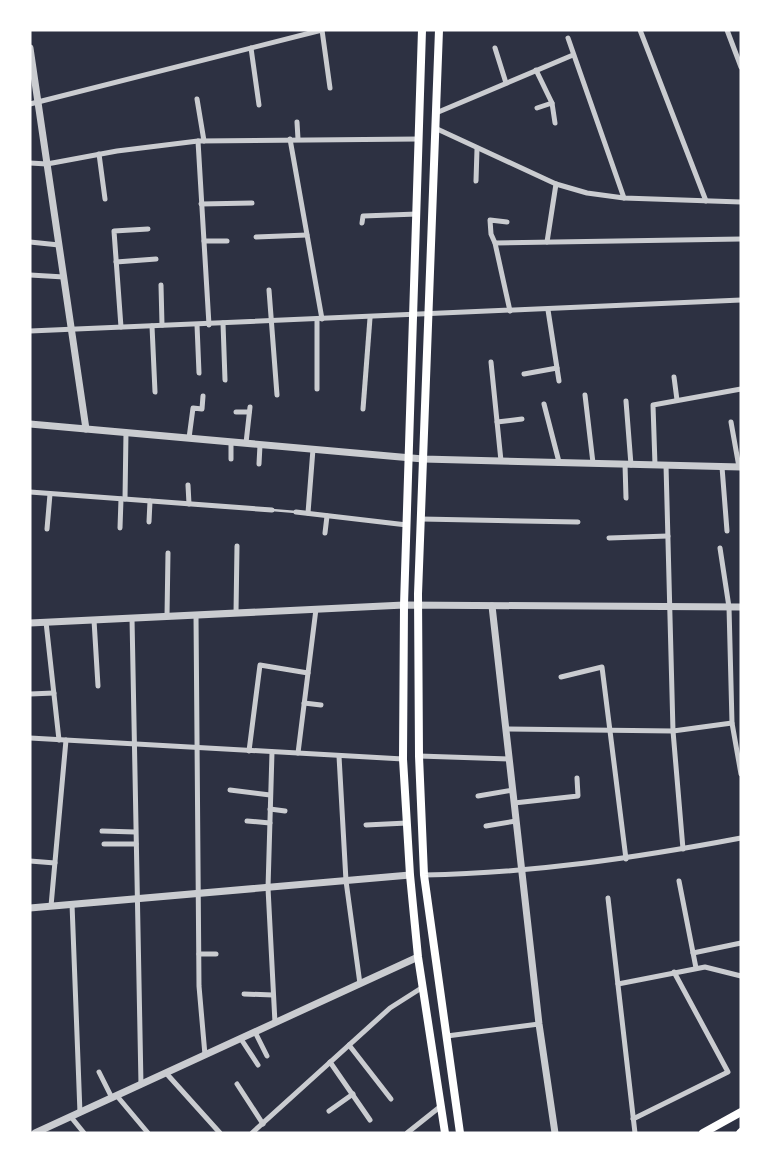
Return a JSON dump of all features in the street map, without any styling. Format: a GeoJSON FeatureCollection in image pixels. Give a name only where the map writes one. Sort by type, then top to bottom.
{"type":"FeatureCollection","features":[{"type":"Feature","properties":{"kind":"main road"},"geometry":{"type":"LineString","coordinates":[[422,30],[404,605],[403,759],[418,957],[445,1133]]}},
{"type":"Feature","properties":{"kind":"main road"},"geometry":{"type":"LineString","coordinates":[[439,30],[418,606],[419,756],[424,875],[460,1133]]}},
{"type":"Feature","properties":{"kind":"main road"},"geometry":{"type":"LineString","coordinates":[[410,875],[424,875]]}},
{"type":"Feature","properties":{"kind":"main road"},"geometry":{"type":"LineString","coordinates":[[702,1133],[741,1112]]}},
{"type":"Feature","properties":{"kind":"street"},"geometry":{"type":"LineString","coordinates":[[34,103],[322,30],[330,88]]}},
{"type":"Feature","properties":{"kind":"street"},"geometry":{"type":"LineString","coordinates":[[640,30],[706,201]]}},
{"type":"Feature","properties":{"kind":"street"},"geometry":{"type":"LineString","coordinates":[[727,30],[741,67]]}},
{"type":"Feature","properties":{"kind":"street"},"geometry":{"type":"LineString","coordinates":[[568,38],[624,198]]}},
{"type":"Feature","properties":{"kind":"street"},"geometry":{"type":"LineString","coordinates":[[30,48],[34,103],[47,164],[86,429]]}},
{"type":"Feature","properties":{"kind":"street"},"geometry":{"type":"LineString","coordinates":[[251,48],[259,105]]}},
{"type":"Feature","properties":{"kind":"street"},"geometry":{"type":"LineString","coordinates":[[495,48],[506,83]]}},
{"type":"Feature","properties":{"kind":"street"},"geometry":{"type":"LineString","coordinates":[[436,113],[573,55]]}},
{"type":"Feature","properties":{"kind":"street"},"geometry":{"type":"LineString","coordinates":[[536,70],[552,103],[555,123]]}},
{"type":"Feature","properties":{"kind":"street"},"geometry":{"type":"LineString","coordinates":[[197,99],[209,324]]}},
{"type":"Feature","properties":{"kind":"street"},"geometry":{"type":"LineString","coordinates":[[537,108],[552,103]]}},
{"type":"Feature","properties":{"kind":"street"},"geometry":{"type":"LineString","coordinates":[[297,122],[298,139]]}},
{"type":"Feature","properties":{"kind":"street"},"geometry":{"type":"LineString","coordinates":[[435,128],[556,184],[587,193],[624,198],[741,202]]}},
{"type":"Feature","properties":{"kind":"street"},"geometry":{"type":"LineString","coordinates":[[290,139],[320,319],[317,389]]}},
{"type":"Feature","properties":{"kind":"street"},"geometry":{"type":"LineString","coordinates":[[30,163],[47,164],[201,141],[419,139]]}},
{"type":"Feature","properties":{"kind":"street"},"geometry":{"type":"LineString","coordinates":[[476,181],[477,149]]}},
{"type":"Feature","properties":{"kind":"street"},"geometry":{"type":"LineString","coordinates":[[99,155],[104,199]]}},
{"type":"Feature","properties":{"kind":"street"},"geometry":{"type":"LineString","coordinates":[[547,242],[556,184]]}},
{"type":"Feature","properties":{"kind":"street"},"geometry":{"type":"LineString","coordinates":[[201,204],[253,203]]}},
{"type":"Feature","properties":{"kind":"street"},"geometry":{"type":"LineString","coordinates":[[362,223],[363,216],[417,214]]}},
{"type":"Feature","properties":{"kind":"street"},"geometry":{"type":"LineString","coordinates":[[507,222],[490,220],[510,311]]}},
{"type":"Feature","properties":{"kind":"street"},"geometry":{"type":"LineString","coordinates":[[121,327],[114,231],[148,229]]}},
{"type":"Feature","properties":{"kind":"street"},"geometry":{"type":"LineString","coordinates":[[256,237],[307,235]]}},
{"type":"Feature","properties":{"kind":"street"},"geometry":{"type":"LineString","coordinates":[[495,243],[741,239]]}},
{"type":"Feature","properties":{"kind":"street"},"geometry":{"type":"LineString","coordinates":[[204,241],[227,241]]}},
{"type":"Feature","properties":{"kind":"street"},"geometry":{"type":"LineString","coordinates":[[30,242],[59,245]]}},
{"type":"Feature","properties":{"kind":"street"},"geometry":{"type":"LineString","coordinates":[[116,262],[156,259]]}},
{"type":"Feature","properties":{"kind":"street"},"geometry":{"type":"LineString","coordinates":[[30,275],[64,277]]}},
{"type":"Feature","properties":{"kind":"street"},"geometry":{"type":"LineString","coordinates":[[161,285],[162,325]]}},
{"type":"Feature","properties":{"kind":"street"},"geometry":{"type":"LineString","coordinates":[[269,290],[277,394]]}},
{"type":"Feature","properties":{"kind":"street"},"geometry":{"type":"LineString","coordinates":[[30,331],[741,300]]}},
{"type":"Feature","properties":{"kind":"street"},"geometry":{"type":"LineString","coordinates":[[548,310],[559,380]]}},
{"type":"Feature","properties":{"kind":"street"},"geometry":{"type":"LineString","coordinates":[[363,408],[370,318]]}},
{"type":"Feature","properties":{"kind":"street"},"geometry":{"type":"LineString","coordinates":[[223,323],[225,380]]}},
{"type":"Feature","properties":{"kind":"street"},"geometry":{"type":"LineString","coordinates":[[197,325],[199,373]]}},
{"type":"Feature","properties":{"kind":"street"},"geometry":{"type":"LineString","coordinates":[[152,326],[155,392]]}},
{"type":"Feature","properties":{"kind":"street"},"geometry":{"type":"LineString","coordinates":[[491,362],[501,461]]}},
{"type":"Feature","properties":{"kind":"street"},"geometry":{"type":"LineString","coordinates":[[524,374],[557,368]]}},
{"type":"Feature","properties":{"kind":"street"},"geometry":{"type":"LineString","coordinates":[[674,377],[677,400]]}},
{"type":"Feature","properties":{"kind":"street"},"geometry":{"type":"LineString","coordinates":[[655,465],[653,405],[741,389]]}},
{"type":"Feature","properties":{"kind":"street"},"geometry":{"type":"LineString","coordinates":[[585,395],[593,463]]}},
{"type":"Feature","properties":{"kind":"street"},"geometry":{"type":"LineString","coordinates":[[189,438],[193,408],[202,409],[203,396]]}},
{"type":"Feature","properties":{"kind":"street"},"geometry":{"type":"LineString","coordinates":[[625,498],[628,465],[626,401]]}},
{"type":"Feature","properties":{"kind":"street"},"geometry":{"type":"LineString","coordinates":[[544,404],[559,463]]}},
{"type":"Feature","properties":{"kind":"street"},"geometry":{"type":"LineString","coordinates":[[236,412],[250,409],[246,443]]}},
{"type":"Feature","properties":{"kind":"street"},"geometry":{"type":"LineString","coordinates":[[497,422],[522,419]]}},
{"type":"Feature","properties":{"kind":"street"},"geometry":{"type":"LineString","coordinates":[[30,424],[423,459],[740,467],[731,422]]}},
{"type":"Feature","properties":{"kind":"street"},"geometry":{"type":"LineString","coordinates":[[120,528],[126,432]]}},
{"type":"Feature","properties":{"kind":"street"},"geometry":{"type":"LineString","coordinates":[[231,442],[231,459]]}},
{"type":"Feature","properties":{"kind":"street"},"geometry":{"type":"LineString","coordinates":[[259,464],[260,445]]}},
{"type":"Feature","properties":{"kind":"street"},"geometry":{"type":"LineString","coordinates":[[308,513],[313,449]]}},
{"type":"Feature","properties":{"kind":"street"},"geometry":{"type":"LineString","coordinates":[[666,465],[673,731],[683,849]]}},
{"type":"Feature","properties":{"kind":"street"},"geometry":{"type":"LineString","coordinates":[[722,467],[727,531]]}},
{"type":"Feature","properties":{"kind":"street"},"geometry":{"type":"LineString","coordinates":[[188,485],[189,504]]}},
{"type":"Feature","properties":{"kind":"street"},"geometry":{"type":"LineString","coordinates":[[30,492],[272,510]]}},
{"type":"Feature","properties":{"kind":"street"},"geometry":{"type":"LineString","coordinates":[[47,529],[50,494]]}},
{"type":"Feature","properties":{"kind":"street"},"geometry":{"type":"LineString","coordinates":[[149,522],[150,501]]}},
{"type":"Feature","properties":{"kind":"street"},"geometry":{"type":"LineString","coordinates":[[296,512],[407,525]]}},
{"type":"Feature","properties":{"kind":"street"},"geometry":{"type":"LineString","coordinates":[[325,533],[327,516]]}},
{"type":"Feature","properties":{"kind":"street"},"geometry":{"type":"LineString","coordinates":[[421,519],[578,522]]}},
{"type":"Feature","properties":{"kind":"street"},"geometry":{"type":"LineString","coordinates":[[609,538],[668,536]]}},
{"type":"Feature","properties":{"kind":"street"},"geometry":{"type":"LineString","coordinates":[[236,613],[237,546]]}},
{"type":"Feature","properties":{"kind":"street"},"geometry":{"type":"LineString","coordinates":[[720,548],[729,607],[732,723],[741,774]]}},
{"type":"Feature","properties":{"kind":"street"},"geometry":{"type":"LineString","coordinates":[[167,553],[167,616]]}},
{"type":"Feature","properties":{"kind":"street"},"geometry":{"type":"LineString","coordinates":[[30,623],[404,605],[741,607]]}},
{"type":"Feature","properties":{"kind":"street"},"geometry":{"type":"LineString","coordinates":[[492,606],[555,1133]]}},
{"type":"Feature","properties":{"kind":"street"},"geometry":{"type":"LineString","coordinates":[[298,753],[316,610]]}},
{"type":"Feature","properties":{"kind":"street"},"geometry":{"type":"LineString","coordinates":[[196,615],[198,954],[205,1055]]}},
{"type":"Feature","properties":{"kind":"street"},"geometry":{"type":"LineString","coordinates":[[132,618],[141,1084]]}},
{"type":"Feature","properties":{"kind":"street"},"geometry":{"type":"LineString","coordinates":[[94,620],[98,686]]}},
{"type":"Feature","properties":{"kind":"street"},"geometry":{"type":"LineString","coordinates":[[46,622],[59,740]]}},
{"type":"Feature","properties":{"kind":"street"},"geometry":{"type":"LineString","coordinates":[[249,751],[260,665],[308,673]]}},
{"type":"Feature","properties":{"kind":"street"},"geometry":{"type":"LineString","coordinates":[[561,677],[602,667],[626,859]]}},
{"type":"Feature","properties":{"kind":"street"},"geometry":{"type":"LineString","coordinates":[[30,694],[54,693]]}},
{"type":"Feature","properties":{"kind":"street"},"geometry":{"type":"LineString","coordinates":[[304,703],[321,705]]}},
{"type":"Feature","properties":{"kind":"street"},"geometry":{"type":"LineString","coordinates":[[506,729],[673,731],[732,723]]}},
{"type":"Feature","properties":{"kind":"street"},"geometry":{"type":"LineString","coordinates":[[30,738],[403,759]]}},
{"type":"Feature","properties":{"kind":"street"},"geometry":{"type":"LineString","coordinates":[[51,906],[66,740]]}},
{"type":"Feature","properties":{"kind":"street"},"geometry":{"type":"LineString","coordinates":[[272,752],[268,887],[275,1023]]}},
{"type":"Feature","properties":{"kind":"street"},"geometry":{"type":"LineString","coordinates":[[339,756],[346,881],[360,984]]}},
{"type":"Feature","properties":{"kind":"street"},"geometry":{"type":"LineString","coordinates":[[419,756],[509,759]]}},
{"type":"Feature","properties":{"kind":"street"},"geometry":{"type":"LineString","coordinates":[[514,803],[578,796],[577,778]]}},
{"type":"Feature","properties":{"kind":"street"},"geometry":{"type":"LineString","coordinates":[[230,790],[270,795]]}},
{"type":"Feature","properties":{"kind":"street"},"geometry":{"type":"LineString","coordinates":[[478,796],[513,790]]}},
{"type":"Feature","properties":{"kind":"street"},"geometry":{"type":"LineString","coordinates":[[270,809],[285,811]]}},
{"type":"Feature","properties":{"kind":"street"},"geometry":{"type":"LineString","coordinates":[[247,821],[270,823]]}},
{"type":"Feature","properties":{"kind":"street"},"geometry":{"type":"LineString","coordinates":[[486,826],[516,821]]}},
{"type":"Feature","properties":{"kind":"street"},"geometry":{"type":"LineString","coordinates":[[366,825],[407,823]]}},
{"type":"Feature","properties":{"kind":"street"},"geometry":{"type":"LineString","coordinates":[[102,831],[135,832]]}},
{"type":"Feature","properties":{"kind":"street"},"geometry":{"type":"LineString","coordinates":[[424,875],[522,872],[626,859],[741,838]]}},
{"type":"Feature","properties":{"kind":"street"},"geometry":{"type":"LineString","coordinates":[[104,844],[136,844]]}},
{"type":"Feature","properties":{"kind":"street"},"geometry":{"type":"LineString","coordinates":[[30,862],[55,863]]}},
{"type":"Feature","properties":{"kind":"street"},"geometry":{"type":"LineString","coordinates":[[30,908],[410,875]]}},
{"type":"Feature","properties":{"kind":"street"},"geometry":{"type":"LineString","coordinates":[[678,881],[696,968]]}},
{"type":"Feature","properties":{"kind":"street"},"geometry":{"type":"LineString","coordinates":[[608,898],[635,1133]]}},
{"type":"Feature","properties":{"kind":"street"},"geometry":{"type":"LineString","coordinates":[[72,904],[80,1113]]}},
{"type":"Feature","properties":{"kind":"street"},"geometry":{"type":"LineString","coordinates":[[693,953],[741,943]]}},
{"type":"Feature","properties":{"kind":"street"},"geometry":{"type":"LineString","coordinates":[[198,954],[216,954]]}},
{"type":"Feature","properties":{"kind":"street"},"geometry":{"type":"LineString","coordinates":[[35,1133],[418,957]]}},
{"type":"Feature","properties":{"kind":"street"},"geometry":{"type":"LineString","coordinates":[[618,984],[705,967],[741,976]]}},
{"type":"Feature","properties":{"kind":"street"},"geometry":{"type":"LineString","coordinates":[[633,1119],[728,1072],[674,972]]}},
{"type":"Feature","properties":{"kind":"street"},"geometry":{"type":"LineString","coordinates":[[252,1133],[390,1008],[423,987]]}},
{"type":"Feature","properties":{"kind":"street"},"geometry":{"type":"LineString","coordinates":[[244,993],[273,995]]}},
{"type":"Feature","properties":{"kind":"street"},"geometry":{"type":"LineString","coordinates":[[447,1036],[540,1024]]}},
{"type":"Feature","properties":{"kind":"street"},"geometry":{"type":"LineString","coordinates":[[255,1032],[267,1056]]}},
{"type":"Feature","properties":{"kind":"street"},"geometry":{"type":"LineString","coordinates":[[241,1038],[258,1065]]}},
{"type":"Feature","properties":{"kind":"street"},"geometry":{"type":"LineString","coordinates":[[349,1045],[391,1099]]}},
{"type":"Feature","properties":{"kind":"street"},"geometry":{"type":"LineString","coordinates":[[330,1062],[370,1120]]}},
{"type":"Feature","properties":{"kind":"street"},"geometry":{"type":"LineString","coordinates":[[99,1072],[114,1097],[148,1133]]}},
{"type":"Feature","properties":{"kind":"street"},"geometry":{"type":"LineString","coordinates":[[166,1073],[220,1133]]}},
{"type":"Feature","properties":{"kind":"street"},"geometry":{"type":"LineString","coordinates":[[237,1084],[265,1133]]}},
{"type":"Feature","properties":{"kind":"street"},"geometry":{"type":"LineString","coordinates":[[329,1111],[353,1094]]}},
{"type":"Feature","properties":{"kind":"street"},"geometry":{"type":"LineString","coordinates":[[407,1133],[441,1106]]}},
{"type":"Feature","properties":{"kind":"street"},"geometry":{"type":"LineString","coordinates":[[71,1117],[84,1133]]}},
{"type":"Feature","properties":{"kind":"lane"},"geometry":{"type":"LineString","coordinates":[[272,510],[296,512]]}}]}
